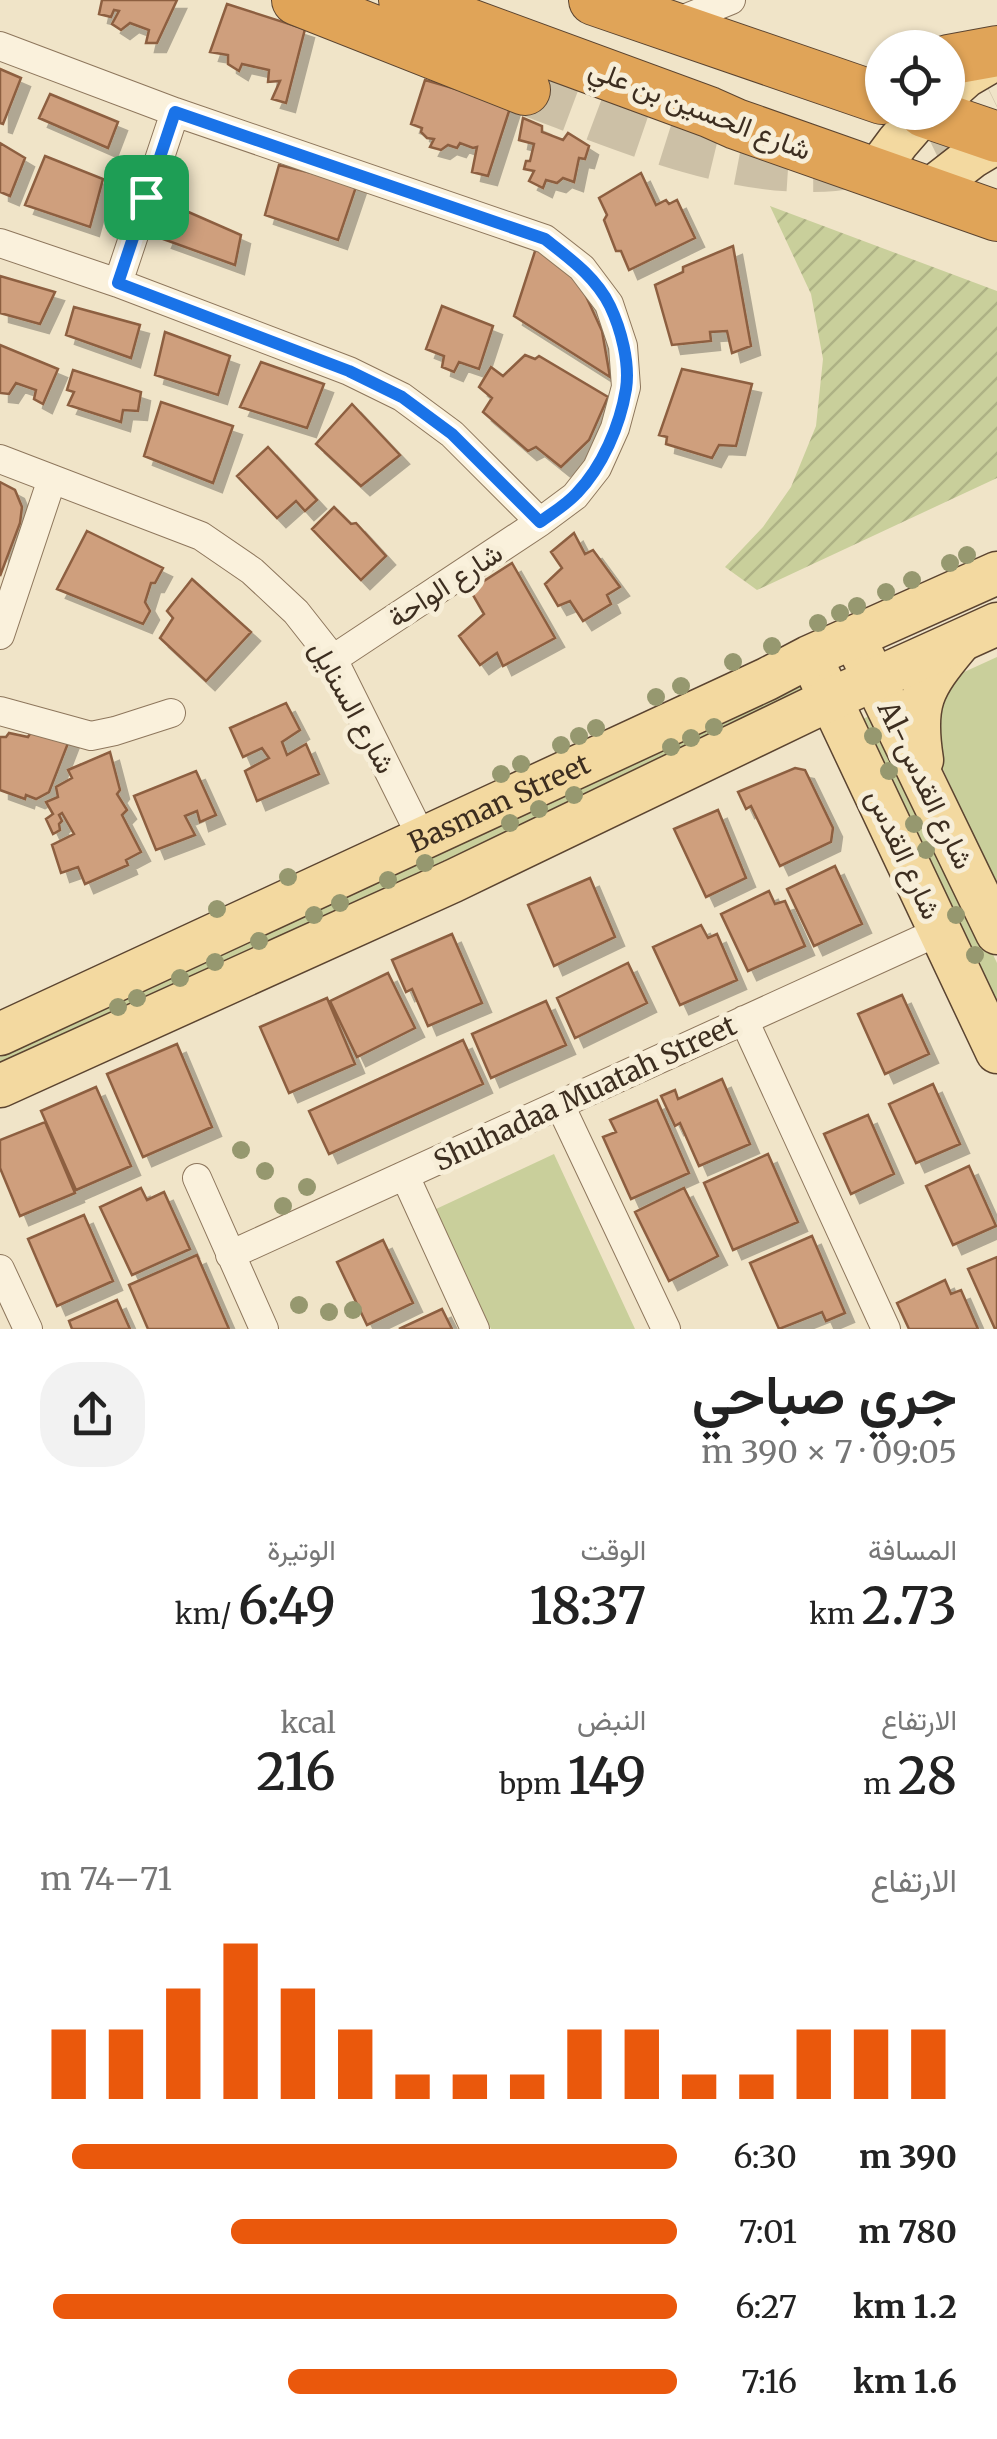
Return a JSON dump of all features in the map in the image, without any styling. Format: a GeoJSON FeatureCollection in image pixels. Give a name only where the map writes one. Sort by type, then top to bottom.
{"type":"FeatureCollection","features":[{"type":"Feature","properties":{"kind":"highway"},"geometry":{"type":"LineString","coordinates":[[298,0],[525,90]]}},
{"type":"Feature","properties":{"kind":"highway","name":"شارع الحسين بن علي"},"geometry":{"type":"LineString","coordinates":[[404,0],[997,216]]}},
{"type":"Feature","properties":{"kind":"highway"},"geometry":{"type":"LineString","coordinates":[[594,0],[865,93]]}},
{"type":"Feature","properties":{"kind":"highway"},"geometry":{"type":"LineString","coordinates":[[965,58],[997,54]]}},
{"type":"Feature","properties":{"kind":"highway"},"geometry":{"type":"LineString","coordinates":[[778,64],[865,67]]}},
{"type":"Feature","properties":{"kind":"highway"},"geometry":{"type":"LineString","coordinates":[[965,128],[997,140]]}},
{"type":"Feature","properties":{"kind":"main road"},"geometry":{"type":"LineString","coordinates":[[965,77],[997,54]]}},
{"type":"Feature","properties":{"kind":"main road"},"geometry":{"type":"LineString","coordinates":[[874,173],[908,130]]}},
{"type":"Feature","properties":{"kind":"main road"},"geometry":{"type":"LineString","coordinates":[[927,192],[997,140]]}},
{"type":"Feature","properties":{"kind":"main road","name":"Basman Street"},"geometry":{"type":"LineString","coordinates":[[0,1034],[997,572]]}},
{"type":"Feature","properties":{"kind":"main road"},"geometry":{"type":"LineString","coordinates":[[925,781],[919,708],[930,678],[979,632]]}},
{"type":"Feature","properties":{"kind":"main road","name":"Basman Street"},"geometry":{"type":"LineString","coordinates":[[0,1086],[452,881],[830,699],[979,632]]}},
{"type":"Feature","properties":{"kind":"main road","name":"Al-شارع القدس"},"geometry":{"type":"LineString","coordinates":[[855,638],[997,933]]}},
{"type":"Feature","properties":{"kind":"main road","name":"شارع القدس"},"geometry":{"type":"LineString","coordinates":[[810,657],[997,1052]]}},
{"type":"Feature","properties":{"kind":"main road"},"geometry":{"type":"LineString","coordinates":[[778,724],[822,732],[860,760]]}},
{"type":"Feature","properties":{"kind":"street"},"geometry":{"type":"LineString","coordinates":[[667,26],[731,0]]}},
{"type":"Feature","properties":{"kind":"street","name":"شارع الواحة"},"geometry":{"type":"LineString","coordinates":[[0,46],[175,112],[545,239],[582,268],[609,304],[624,346],[626,387],[615,428],[597,468],[575,496],[540,522],[333,659]]}},
{"type":"Feature","properties":{"kind":"street"},"geometry":{"type":"LineString","coordinates":[[118,283],[175,112]]}},
{"type":"Feature","properties":{"kind":"street"},"geometry":{"type":"LineString","coordinates":[[0,243],[118,283],[349,371],[402,397],[452,434],[540,522]]}},
{"type":"Feature","properties":{"kind":"street","name":"شارع السنايل"},"geometry":{"type":"LineString","coordinates":[[0,459],[201,536],[252,571],[296,612],[333,659],[422,838]]}},
{"type":"Feature","properties":{"kind":"street"},"geometry":{"type":"LineString","coordinates":[[0,635],[52,479]]}},
{"type":"Feature","properties":{"kind":"street"},"geometry":{"type":"LineString","coordinates":[[0,712],[91,736],[171,713]]}},
{"type":"Feature","properties":{"kind":"street","name":"Shuhadaa Muatah Street"},"geometry":{"type":"LineString","coordinates":[[230,1255],[940,930]]}},
{"type":"Feature","properties":{"kind":"street"},"geometry":{"type":"LineString","coordinates":[[744,1020],[886,1329]]}},
{"type":"Feature","properties":{"kind":"street"},"geometry":{"type":"LineString","coordinates":[[560,1105],[666,1329]]}},
{"type":"Feature","properties":{"kind":"street"},"geometry":{"type":"LineString","coordinates":[[405,1176],[476,1329]]}},
{"type":"Feature","properties":{"kind":"street"},"geometry":{"type":"LineString","coordinates":[[196,1178],[264,1329]]}},
{"type":"Feature","properties":{"kind":"street"},"geometry":{"type":"LineString","coordinates":[[0,1269],[28,1329]]}},
{"type":"Feature","properties":{"kind":"green space"},"geometry":{"type":"Polygon","coordinates":[[[770,206],[997,291],[997,478],[757,590],[725,567],[763,527],[791,487],[816,426],[823,359],[811,294],[770,206]]]}},
{"type":"Feature","properties":{"kind":"green space"},"geometry":{"type":"Polygon","coordinates":[[[997,657],[997,891],[938,758],[937,722],[951,678],[997,657]]]}},
{"type":"Feature","properties":{"kind":"green space"},"geometry":{"type":"Polygon","coordinates":[[[785,685],[821,685],[0,1071],[0,1057],[785,685]]]}},
{"type":"Feature","properties":{"kind":"green space"},"geometry":{"type":"Polygon","coordinates":[[[877,712],[997,963],[997,1017],[857,722],[877,712]]]}},
{"type":"Feature","properties":{"kind":"green space"},"geometry":{"type":"Polygon","coordinates":[[[554,1154],[635,1329],[491,1329],[436,1209],[554,1154]]]}},
{"type":"Feature","properties":{"kind":"building"},"geometry":{"type":"Polygon","coordinates":[[[102,0],[177,0],[157,43],[146,43],[149,30],[130,23],[121,30],[112,24],[119,11],[114,10],[111,17],[99,14],[102,0]]]}},
{"type":"Feature","properties":{"kind":"building"},"geometry":{"type":"Polygon","coordinates":[[[227,4],[305,29],[286,103],[272,99],[280,81],[268,82],[269,70],[242,64],[239,71],[228,64],[228,55],[210,52],[227,4]]]}},
{"type":"Feature","properties":{"kind":"building"},"geometry":{"type":"Polygon","coordinates":[[[0,69],[21,78],[3,124],[0,123],[0,69]]]}},
{"type":"Feature","properties":{"kind":"building"},"geometry":{"type":"Polygon","coordinates":[[[425,80],[511,105],[488,176],[472,172],[477,147],[460,143],[457,148],[430,147],[434,139],[411,124],[425,80]]]}},
{"type":"Feature","properties":{"kind":"building"},"geometry":{"type":"Polygon","coordinates":[[[50,94],[118,122],[108,148],[39,118],[50,94]]]}},
{"type":"Feature","properties":{"kind":"building"},"geometry":{"type":"Polygon","coordinates":[[[523,118],[542,126],[542,132],[563,140],[568,133],[589,146],[585,159],[579,158],[574,182],[563,178],[557,183],[546,180],[543,188],[529,181],[534,171],[524,169],[534,144],[519,140],[523,118]]]}},
{"type":"Feature","properties":{"kind":"building"},"geometry":{"type":"Polygon","coordinates":[[[0,143],[25,158],[10,196],[0,192],[0,143]]]}},
{"type":"Feature","properties":{"kind":"building"},"geometry":{"type":"Polygon","coordinates":[[[45,156],[103,179],[90,227],[25,205],[45,156]]]}},
{"type":"Feature","properties":{"kind":"building"},"geometry":{"type":"Polygon","coordinates":[[[279,165],[357,184],[338,240],[265,215],[279,165]]]}},
{"type":"Feature","properties":{"kind":"building"},"geometry":{"type":"Polygon","coordinates":[[[641,173],[656,205],[677,200],[695,238],[629,270],[621,251],[616,251],[599,198],[641,173]]]}},
{"type":"Feature","properties":{"kind":"building"},"geometry":{"type":"Polygon","coordinates":[[[177,207],[241,235],[235,265],[163,239],[177,207]]]}},
{"type":"Feature","properties":{"kind":"building"},"geometry":{"type":"Polygon","coordinates":[[[733,246],[751,346],[732,353],[727,331],[710,332],[711,341],[672,345],[655,285],[683,272],[683,267],[733,246]]]}},
{"type":"Feature","properties":{"kind":"building"},"geometry":{"type":"Polygon","coordinates":[[[536,248],[580,283],[602,331],[610,377],[514,316],[536,248]]]}},
{"type":"Feature","properties":{"kind":"building"},"geometry":{"type":"Polygon","coordinates":[[[0,276],[55,292],[40,324],[0,313],[0,276]]]}},
{"type":"Feature","properties":{"kind":"building"},"geometry":{"type":"Polygon","coordinates":[[[442,306],[493,326],[479,369],[459,362],[454,372],[442,367],[444,356],[426,349],[442,306]]]}},
{"type":"Feature","properties":{"kind":"building"},"geometry":{"type":"Polygon","coordinates":[[[74,307],[140,325],[131,358],[66,335],[74,307]]]}},
{"type":"Feature","properties":{"kind":"building"},"geometry":{"type":"Polygon","coordinates":[[[165,332],[230,356],[218,395],[155,375],[165,332]]]}},
{"type":"Feature","properties":{"kind":"building"},"geometry":{"type":"Polygon","coordinates":[[[0,345],[58,369],[43,404],[34,399],[36,390],[16,383],[9,394],[0,393],[0,345]]]}},
{"type":"Feature","properties":{"kind":"building"},"geometry":{"type":"Polygon","coordinates":[[[525,355],[535,359],[539,356],[608,397],[589,440],[561,467],[536,447],[528,451],[483,412],[492,398],[479,387],[491,367],[503,376],[525,355]]]}},
{"type":"Feature","properties":{"kind":"building"},"geometry":{"type":"Polygon","coordinates":[[[261,362],[324,384],[307,428],[240,407],[261,362]]]}},
{"type":"Feature","properties":{"kind":"building"},"geometry":{"type":"Polygon","coordinates":[[[682,369],[752,384],[736,446],[719,445],[712,458],[666,444],[667,437],[659,435],[682,369]]]}},
{"type":"Feature","properties":{"kind":"building"},"geometry":{"type":"Polygon","coordinates":[[[73,370],[141,392],[138,411],[123,410],[121,422],[68,405],[74,392],[67,390],[73,370]]]}},
{"type":"Feature","properties":{"kind":"building"},"geometry":{"type":"Polygon","coordinates":[[[161,402],[233,426],[213,483],[144,456],[161,402]]]}},
{"type":"Feature","properties":{"kind":"building"},"geometry":{"type":"Polygon","coordinates":[[[352,404],[400,455],[361,486],[316,444],[352,404]]]}},
{"type":"Feature","properties":{"kind":"building"},"geometry":{"type":"Polygon","coordinates":[[[268,447],[317,500],[305,511],[296,501],[277,518],[237,476],[268,447]]]}},
{"type":"Feature","properties":{"kind":"building"},"geometry":{"type":"Polygon","coordinates":[[[0,482],[15,490],[22,507],[0,576],[0,482]]]}},
{"type":"Feature","properties":{"kind":"building"},"geometry":{"type":"Polygon","coordinates":[[[334,507],[351,524],[356,523],[386,556],[361,580],[312,529],[334,507]]]}},
{"type":"Feature","properties":{"kind":"building"},"geometry":{"type":"Polygon","coordinates":[[[87,531],[163,568],[155,583],[151,583],[145,602],[150,611],[143,624],[57,589],[87,531]]]}},
{"type":"Feature","properties":{"kind":"building"},"geometry":{"type":"Polygon","coordinates":[[[574,533],[585,554],[593,550],[620,587],[607,595],[611,604],[583,621],[570,601],[558,606],[545,584],[562,568],[551,552],[574,533]]]}},
{"type":"Feature","properties":{"kind":"building"},"geometry":{"type":"Polygon","coordinates":[[[512,563],[555,638],[503,666],[497,653],[480,665],[459,636],[484,614],[470,590],[512,563]]]}},
{"type":"Feature","properties":{"kind":"building"},"geometry":{"type":"Polygon","coordinates":[[[192,579],[251,632],[206,681],[160,638],[173,618],[167,611],[192,579]]]}},
{"type":"Feature","properties":{"kind":"building"},"geometry":{"type":"Polygon","coordinates":[[[286,703],[300,730],[282,742],[287,755],[306,744],[319,774],[257,801],[245,771],[269,758],[262,748],[243,757],[230,728],[286,703]]]}},
{"type":"Feature","properties":{"kind":"building"},"geometry":{"type":"Polygon","coordinates":[[[31,732],[70,738],[49,792],[36,799],[26,795],[25,799],[0,790],[0,737],[9,733],[28,737],[31,732]]]}},
{"type":"Feature","properties":{"kind":"building"},"geometry":{"type":"Polygon","coordinates":[[[110,752],[120,790],[117,794],[127,810],[122,815],[141,852],[126,860],[128,865],[85,884],[78,867],[61,873],[52,845],[74,834],[62,813],[60,830],[53,834],[46,819],[53,814],[46,802],[58,797],[56,787],[72,778],[68,770],[110,752]]]}},
{"type":"Feature","properties":{"kind":"building"},"geometry":{"type":"Polygon","coordinates":[[[795,768],[805,770],[833,828],[831,842],[780,866],[751,806],[746,809],[738,792],[795,768]]]}},
{"type":"Feature","properties":{"kind":"building"},"geometry":{"type":"Polygon","coordinates":[[[196,771],[216,815],[200,822],[197,811],[185,816],[195,835],[156,850],[134,796],[196,771]]]}},
{"type":"Feature","properties":{"kind":"building"},"geometry":{"type":"Polygon","coordinates":[[[718,810],[746,878],[706,897],[674,829],[718,810]]]}},
{"type":"Feature","properties":{"kind":"building"},"geometry":{"type":"Polygon","coordinates":[[[835,866],[862,924],[814,946],[787,889],[835,866]]]}},
{"type":"Feature","properties":{"kind":"building"},"geometry":{"type":"Polygon","coordinates":[[[590,878],[615,937],[554,966],[528,905],[590,878]]]}},
{"type":"Feature","properties":{"kind":"building"},"geometry":{"type":"Polygon","coordinates":[[[769,891],[775,904],[785,901],[805,946],[748,971],[721,914],[769,891]]]}},
{"type":"Feature","properties":{"kind":"building"},"geometry":{"type":"Polygon","coordinates":[[[701,925],[708,938],[717,934],[737,980],[680,1005],[653,947],[701,925]]]}},
{"type":"Feature","properties":{"kind":"building"},"geometry":{"type":"Polygon","coordinates":[[[452,934],[482,1003],[428,1026],[412,989],[406,992],[392,960],[452,934]]]}},
{"type":"Feature","properties":{"kind":"building"},"geometry":{"type":"Polygon","coordinates":[[[628,963],[647,1003],[575,1038],[557,998],[628,963]]]}},
{"type":"Feature","properties":{"kind":"building"},"geometry":{"type":"Polygon","coordinates":[[[388,973],[415,1028],[357,1057],[330,1001],[388,973]]]}},
{"type":"Feature","properties":{"kind":"building"},"geometry":{"type":"Polygon","coordinates":[[[902,995],[929,1054],[885,1074],[858,1014],[902,995]]]}},
{"type":"Feature","properties":{"kind":"building"},"geometry":{"type":"Polygon","coordinates":[[[327,998],[355,1064],[289,1093],[260,1027],[327,998]]]}},
{"type":"Feature","properties":{"kind":"building"},"geometry":{"type":"Polygon","coordinates":[[[546,1001],[566,1045],[491,1078],[472,1034],[546,1001]]]}},
{"type":"Feature","properties":{"kind":"building"},"geometry":{"type":"Polygon","coordinates":[[[463,1040],[483,1084],[329,1154],[309,1111],[463,1040]]]}},
{"type":"Feature","properties":{"kind":"building"},"geometry":{"type":"Polygon","coordinates":[[[177,1044],[212,1127],[143,1157],[107,1074],[177,1044]]]}},
{"type":"Feature","properties":{"kind":"building"},"geometry":{"type":"Polygon","coordinates":[[[722,1079],[750,1144],[699,1166],[680,1123],[675,1126],[661,1096],[675,1090],[678,1099],[722,1079]]]}},
{"type":"Feature","properties":{"kind":"building"},"geometry":{"type":"Polygon","coordinates":[[[933,1084],[960,1144],[916,1163],[889,1104],[933,1084]]]}},
{"type":"Feature","properties":{"kind":"building"},"geometry":{"type":"Polygon","coordinates":[[[96,1087],[131,1166],[76,1190],[41,1111],[96,1087]]]}},
{"type":"Feature","properties":{"kind":"building"},"geometry":{"type":"Polygon","coordinates":[[[657,1100],[689,1173],[631,1199],[603,1137],[616,1132],[610,1120],[657,1100]]]}},
{"type":"Feature","properties":{"kind":"building"},"geometry":{"type":"Polygon","coordinates":[[[868,1115],[894,1174],[851,1194],[824,1134],[868,1115]]]}},
{"type":"Feature","properties":{"kind":"building"},"geometry":{"type":"Polygon","coordinates":[[[45,1122],[75,1193],[20,1216],[0,1168],[0,1140],[45,1122]]]}},
{"type":"Feature","properties":{"kind":"building"},"geometry":{"type":"Polygon","coordinates":[[[768,1154],[798,1222],[733,1250],[704,1183],[768,1154]]]}},
{"type":"Feature","properties":{"kind":"building"},"geometry":{"type":"Polygon","coordinates":[[[969,1166],[996,1226],[953,1245],[926,1186],[969,1166]]]}},
{"type":"Feature","properties":{"kind":"building"},"geometry":{"type":"Polygon","coordinates":[[[141,1188],[147,1200],[164,1192],[190,1249],[132,1275],[100,1207],[141,1188]]]}},
{"type":"Feature","properties":{"kind":"building"},"geometry":{"type":"Polygon","coordinates":[[[684,1188],[718,1256],[669,1281],[635,1212],[684,1188]]]}},
{"type":"Feature","properties":{"kind":"building"},"geometry":{"type":"Polygon","coordinates":[[[84,1215],[113,1281],[57,1306],[28,1239],[84,1215]]]}},
{"type":"Feature","properties":{"kind":"building"},"geometry":{"type":"Polygon","coordinates":[[[812,1236],[845,1313],[826,1321],[822,1312],[779,1329],[750,1263],[812,1236]]]}},
{"type":"Feature","properties":{"kind":"building"},"geometry":{"type":"Polygon","coordinates":[[[383,1240],[413,1303],[367,1325],[337,1262],[383,1240]]]}},
{"type":"Feature","properties":{"kind":"building"},"geometry":{"type":"Polygon","coordinates":[[[197,1255],[229,1329],[148,1329],[129,1285],[197,1255]]]}},
{"type":"Feature","properties":{"kind":"building"},"geometry":{"type":"Polygon","coordinates":[[[997,1257],[997,1329],[995,1329],[968,1269],[997,1257]]]}},
{"type":"Feature","properties":{"kind":"building"},"geometry":{"type":"Polygon","coordinates":[[[945,1280],[951,1294],[961,1290],[978,1329],[909,1329],[897,1303],[945,1280]]]}},
{"type":"Feature","properties":{"kind":"building"},"geometry":{"type":"Polygon","coordinates":[[[117,1300],[130,1329],[72,1329],[69,1321],[117,1300]]]}},
{"type":"Feature","properties":{"kind":"building"},"geometry":{"type":"Polygon","coordinates":[[[442,1309],[452,1329],[399,1329],[442,1309]]]}},
{"type":"Feature","properties":{"kind":"tunnel"},"geometry":{"type":"LineString","coordinates":[[525,90],[701,151],[773,165],[848,164]]}},
{"type":"Feature","properties":{"kind":"tunnel"},"geometry":{"type":"LineString","coordinates":[[929,139],[997,106]]}},
{"type":"Feature","properties":{"kind":"route"},"geometry":{"type":"LineString","coordinates":[[175,112],[545,239],[582,268],[609,304],[624,346],[626,387],[615,428],[597,468],[575,496],[540,522],[452,434],[402,397],[349,371],[118,283],[146,197],[175,112]]}}]}
